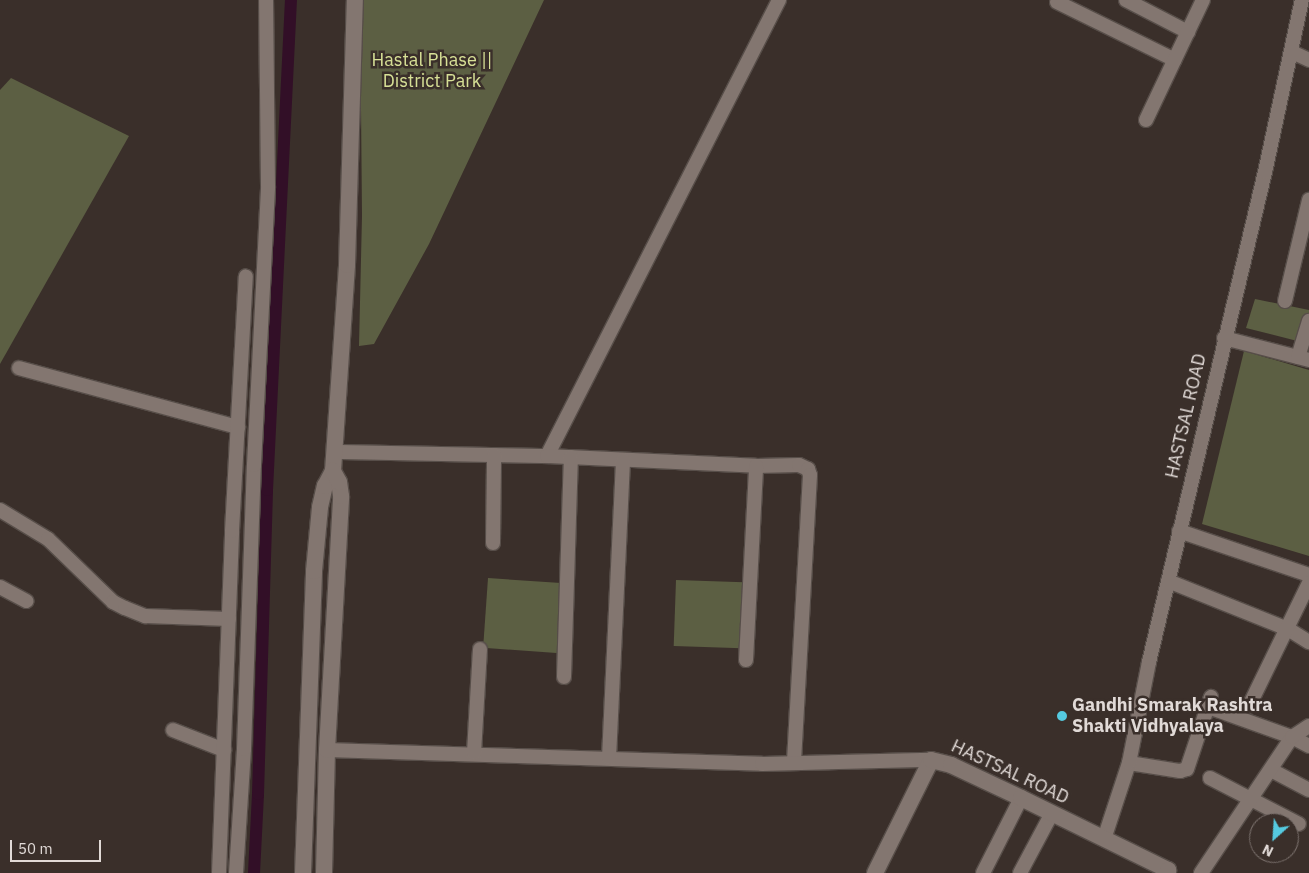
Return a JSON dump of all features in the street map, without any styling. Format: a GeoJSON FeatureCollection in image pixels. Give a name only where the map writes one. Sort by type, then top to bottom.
{"type":"FeatureCollection","features":[{"type":"Feature","properties":{"kind":"street"},"geometry":{"type":"LineString","coordinates":[[236,873],[244,749],[254,464],[268,186],[266,0]]}},
{"type":"Feature","properties":{"kind":"street"},"geometry":{"type":"LineString","coordinates":[[303,873],[314,571],[322,493],[334,471],[347,265],[355,0]]}},
{"type":"Feature","properties":{"kind":"street"},"geometry":{"type":"LineString","coordinates":[[547,456],[779,0]]}},
{"type":"Feature","properties":{"kind":"street"},"geometry":{"type":"LineString","coordinates":[[1126,0],[1188,32]]}},
{"type":"Feature","properties":{"kind":"street"},"geometry":{"type":"LineString","coordinates":[[1146,120],[1203,0]]}},
{"type":"Feature","properties":{"kind":"street"},"geometry":{"type":"LineString","coordinates":[[1057,2],[1174,60]]}},
{"type":"Feature","properties":{"kind":"street","name":"HASTSAL ROAD"},"geometry":{"type":"LineString","coordinates":[[1104,839],[1129,764],[1149,662],[1179,531],[1304,8]]}},
{"type":"Feature","properties":{"kind":"street"},"geometry":{"type":"LineString","coordinates":[[1292,52],[1309,60]]}},
{"type":"Feature","properties":{"kind":"street"},"geometry":{"type":"LineString","coordinates":[[1285,302],[1309,200]]}},
{"type":"Feature","properties":{"kind":"street"},"geometry":{"type":"LineString","coordinates":[[219,873],[246,276]]}},
{"type":"Feature","properties":{"kind":"street"},"geometry":{"type":"LineString","coordinates":[[1224,338],[1303,358],[1309,321]]}},
{"type":"Feature","properties":{"kind":"street"},"geometry":{"type":"LineString","coordinates":[[19,368],[238,427]]}},
{"type":"Feature","properties":{"kind":"street"},"geometry":{"type":"LineString","coordinates":[[335,452],[547,456],[756,466],[799,465],[808,468],[810,475],[794,764]]}},
{"type":"Feature","properties":{"kind":"street"},"geometry":{"type":"LineString","coordinates":[[493,543],[494,455]]}},
{"type":"Feature","properties":{"kind":"street"},"geometry":{"type":"LineString","coordinates":[[564,677],[571,457]]}},
{"type":"Feature","properties":{"kind":"street"},"geometry":{"type":"LineString","coordinates":[[610,758],[623,460]]}},
{"type":"Feature","properties":{"kind":"street"},"geometry":{"type":"LineString","coordinates":[[746,660],[756,466]]}},
{"type":"Feature","properties":{"kind":"street"},"geometry":{"type":"LineString","coordinates":[[324,873],[327,750],[341,496],[339,482],[334,471]]}},
{"type":"Feature","properties":{"kind":"street"},"geometry":{"type":"LineString","coordinates":[[0,510],[48,539],[113,602],[125,608],[145,616],[229,619]]}},
{"type":"Feature","properties":{"kind":"street"},"geometry":{"type":"LineString","coordinates":[[1179,531],[1309,574]]}},
{"type":"Feature","properties":{"kind":"street"},"geometry":{"type":"LineString","coordinates":[[1168,581],[1288,629],[1309,642]]}},
{"type":"Feature","properties":{"kind":"street"},"geometry":{"type":"LineString","coordinates":[[1249,706],[1309,583]]}},
{"type":"Feature","properties":{"kind":"street"},"geometry":{"type":"LineString","coordinates":[[0,587],[26,601]]}},
{"type":"Feature","properties":{"kind":"street"},"geometry":{"type":"LineString","coordinates":[[474,753],[480,649]]}},
{"type":"Feature","properties":{"kind":"street"},"geometry":{"type":"LineString","coordinates":[[1129,764],[1180,771],[1187,770],[1210,702],[1309,746]]}},
{"type":"Feature","properties":{"kind":"street"},"geometry":{"type":"LineString","coordinates":[[1201,873],[1292,737],[1309,726]]}},
{"type":"Feature","properties":{"kind":"street"},"geometry":{"type":"LineString","coordinates":[[173,730],[224,750]]}},
{"type":"Feature","properties":{"kind":"street"},"geometry":{"type":"LineString","coordinates":[[327,750],[794,764],[931,760]]}},
{"type":"Feature","properties":{"kind":"street","name":"HASTSAL ROAD"},"geometry":{"type":"LineString","coordinates":[[881,871],[931,760],[951,765],[1170,872]]}},
{"type":"Feature","properties":{"kind":"street"},"geometry":{"type":"LineString","coordinates":[[1271,770],[1309,790]]}},
{"type":"Feature","properties":{"kind":"street"},"geometry":{"type":"LineString","coordinates":[[1210,778],[1278,813]]}},
{"type":"Feature","properties":{"kind":"street"},"geometry":{"type":"LineString","coordinates":[[983,873],[1021,798]]}},
{"type":"Feature","properties":{"kind":"street"},"geometry":{"type":"LineString","coordinates":[[1020,873],[1052,813]]}},
{"type":"Feature","properties":{"kind":"green space","name":"Hastal Phase || District Park"},"geometry":{"type":"Polygon","coordinates":[[[360,0],[544,0],[429,244],[374,344],[359,346],[362,216],[360,0]]]}},
{"type":"Feature","properties":{"kind":"green space"},"geometry":{"type":"Polygon","coordinates":[[[11,78],[129,136],[0,364],[0,90],[11,78]]]}},
{"type":"Feature","properties":{"kind":"green space"},"geometry":{"type":"Polygon","coordinates":[[[1255,299],[1309,310],[1309,344],[1246,328],[1255,299]]]}},
{"type":"Feature","properties":{"kind":"green space"},"geometry":{"type":"Polygon","coordinates":[[[1244,351],[1309,370],[1309,556],[1202,524],[1244,351]]]}},
{"type":"Feature","properties":{"kind":"green space"},"geometry":{"type":"Polygon","coordinates":[[[488,578],[565,583],[560,653],[483,648],[488,578]]]}},
{"type":"Feature","properties":{"kind":"green space"},"geometry":{"type":"Polygon","coordinates":[[[676,580],[744,582],[742,648],[674,646],[676,580]]]}},
{"type":"Feature","properties":{"kind":"waterway"},"geometry":{"type":"LineString","coordinates":[[254,873],[267,490],[291,0]]}},
{"type":"Feature","properties":{"kind":"place","name":"Gandhi Smarak Rashtra Shakti Vidhyalaya"},"geometry":{"type":"Point","coordinates":[1062,716]}}]}
